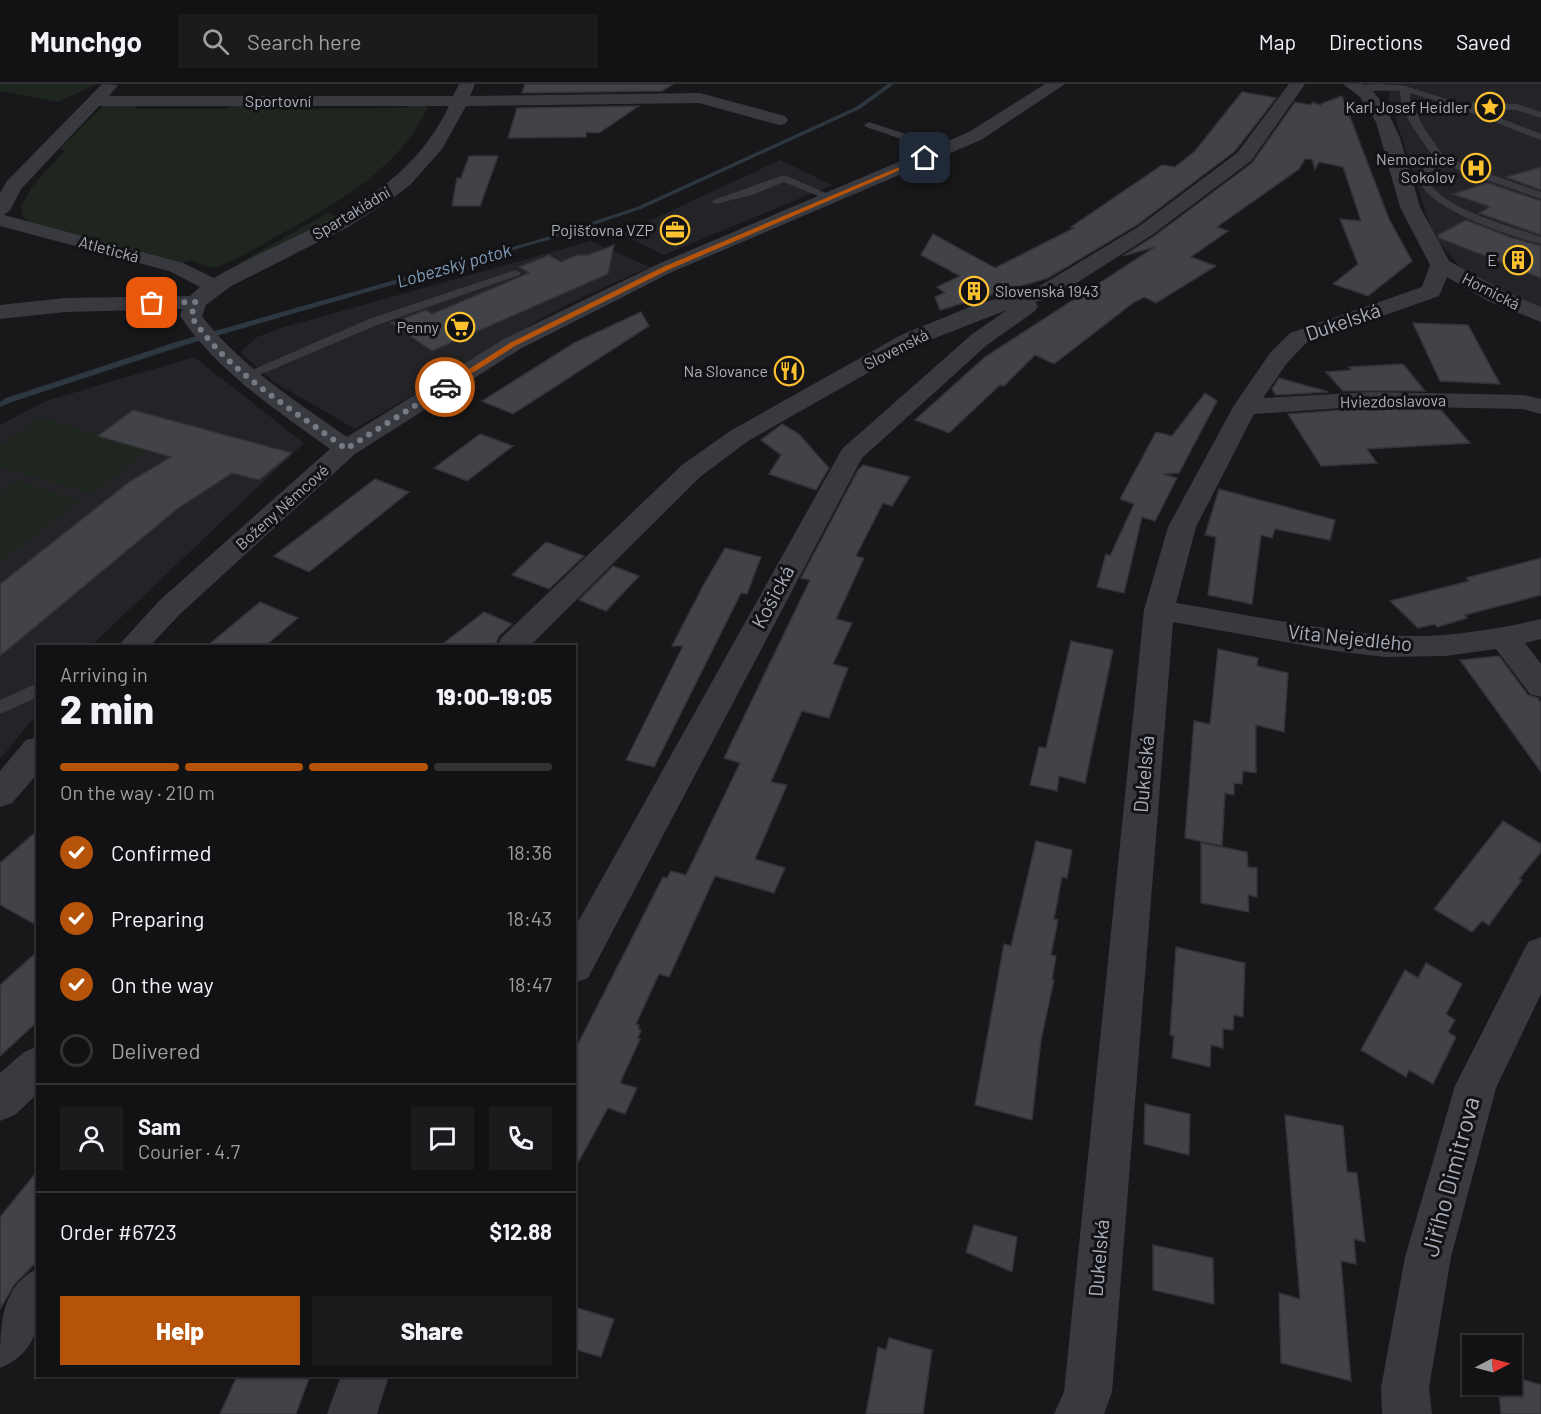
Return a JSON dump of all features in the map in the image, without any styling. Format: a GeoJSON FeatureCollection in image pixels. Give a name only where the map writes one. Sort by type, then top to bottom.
{"type":"FeatureCollection","features":[{"type":"Feature","properties":{"kind":"street"},"geometry":{"type":"LineString","coordinates":[[0,210],[14,185],[111,84]]}},
{"type":"Feature","properties":{"kind":"street"},"geometry":{"type":"LineString","coordinates":[[548,100],[574,84]]}},
{"type":"Feature","properties":{"kind":"street"},"geometry":{"type":"LineString","coordinates":[[700,98],[715,84]]}},
{"type":"Feature","properties":{"kind":"street","name":"Slovenská"},"geometry":{"type":"LineString","coordinates":[[513,645],[691,471],[739,436],[909,340],[980,311],[1048,291],[1145,231],[1244,156],[1296,84]]}},
{"type":"Feature","properties":{"kind":"street","name":"Boženy Němcové"},"geometry":{"type":"LineString","coordinates":[[133,645],[169,608],[346,449],[512,344],[665,268],[975,136],[1051,85]]}},
{"type":"Feature","properties":{"kind":"street"},"geometry":{"type":"LineString","coordinates":[[1355,86],[1388,127],[1410,207],[1441,265]]}},
{"type":"Feature","properties":{"kind":"street","name":"Sportovní"},"geometry":{"type":"LineString","coordinates":[[95,101],[464,92],[548,100],[700,98],[779,120]]}},
{"type":"Feature","properties":{"kind":"street","name":"Spartakiádní"},"geometry":{"type":"LineString","coordinates":[[196,302],[214,286],[360,211],[389,192],[435,148],[450,123],[464,92]]}},
{"type":"Feature","properties":{"kind":"street","name":"Atletická"},"geometry":{"type":"LineString","coordinates":[[0,220],[176,267],[214,286]]}},
{"type":"Feature","properties":{"kind":"street","name":"Hornická"},"geometry":{"type":"LineString","coordinates":[[1441,265],[1496,296],[1541,315]]}},
{"type":"Feature","properties":{"kind":"street","name":"Dukelská"},"geometry":{"type":"LineString","coordinates":[[1085,1407],[1159,610],[1182,527],[1245,407],[1278,358],[1298,338],[1431,291],[1441,265]]}},
{"type":"Feature","properties":{"kind":"street","name":"Košická"},"geometry":{"type":"LineString","coordinates":[[576,962],[851,454],[979,340],[1048,291]]}},
{"type":"Feature","properties":{"kind":"street"},"geometry":{"type":"LineString","coordinates":[[0,312],[65,305],[196,302],[191,316],[216,347],[247,375],[346,449]]}},
{"type":"Feature","properties":{"kind":"street"},"geometry":{"type":"LineString","coordinates":[[1533,404],[1541,382]]}},
{"type":"Feature","properties":{"kind":"street","name":"Hviezdoslavova"},"geometry":{"type":"LineString","coordinates":[[1245,407],[1371,399],[1533,404]]}},
{"type":"Feature","properties":{"kind":"street","name":"Víta Nejedlého"},"geometry":{"type":"LineString","coordinates":[[1159,610],[1385,646],[1445,645],[1504,638],[1541,629]]}},
{"type":"Feature","properties":{"kind":"street"},"geometry":{"type":"LineString","coordinates":[[1504,638],[1541,686]]}},
{"type":"Feature","properties":{"kind":"street"},"geometry":{"type":"LineString","coordinates":[[0,794],[36,752]]}},
{"type":"Feature","properties":{"kind":"street","name":"Jiřího Dimitrova"},"geometry":{"type":"LineString","coordinates":[[1407,1414],[1405,1388],[1428,1257],[1476,1086],[1541,954]]}},
{"type":"Feature","properties":{"kind":"street"},"geometry":{"type":"LineString","coordinates":[[0,1101],[36,1067]]}},
{"type":"Feature","properties":{"kind":"street"},"geometry":{"type":"LineString","coordinates":[[0,1344],[36,1294]]}},
{"type":"Feature","properties":{"kind":"street"},"geometry":{"type":"LineString","coordinates":[[352,1414],[365,1377]]}},
{"type":"Feature","properties":{"kind":"lane"},"geometry":{"type":"LineString","coordinates":[[1355,86],[1389,86],[1405,89],[1456,104],[1541,137]]}},
{"type":"Feature","properties":{"kind":"lane"},"geometry":{"type":"LineString","coordinates":[[1405,89],[1405,100],[1419,128],[1438,156],[1465,169],[1541,196]]}},
{"type":"Feature","properties":{"kind":"lane"},"geometry":{"type":"LineString","coordinates":[[1456,104],[1517,107],[1541,115]]}},
{"type":"Feature","properties":{"kind":"lane"},"geometry":{"type":"LineString","coordinates":[[868,125],[944,150]]}},
{"type":"Feature","properties":{"kind":"lane"},"geometry":{"type":"LineString","coordinates":[[1438,156],[1423,177],[1425,188],[1432,194],[1450,206],[1541,241]]}},
{"type":"Feature","properties":{"kind":"lane"},"geometry":{"type":"LineString","coordinates":[[716,201],[751,192],[784,178],[832,198]]}},
{"type":"Feature","properties":{"kind":"lane"},"geometry":{"type":"LineString","coordinates":[[247,375],[373,322],[515,273]]}},
{"type":"Feature","properties":{"kind":"lane"},"geometry":{"type":"LineString","coordinates":[[0,708],[36,690]]}},
{"type":"Feature","properties":{"kind":"shaded area"},"geometry":{"type":"Polygon","coordinates":[[[0,84],[96,84],[58,102],[0,91],[0,84]]]}},
{"type":"Feature","properties":{"kind":"shaded area","name":"Nemocnice Sokolov"},"geometry":{"type":"Polygon","coordinates":[[[1370,84],[1541,84],[1541,307],[1470,277],[1434,238],[1389,92],[1370,84]]]}},
{"type":"Feature","properties":{"kind":"shaded area"},"geometry":{"type":"Polygon","coordinates":[[[430,102],[418,125],[403,146],[367,180],[303,222],[228,263],[213,268],[190,260],[182,263],[33,224],[23,217],[21,207],[31,188],[65,150],[60,149],[103,106],[138,104],[134,109],[226,109],[231,103],[289,103],[286,109],[407,108],[410,103],[430,102]]]}},
{"type":"Feature","properties":{"kind":"shaded area"},"geometry":{"type":"Polygon","coordinates":[[[780,160],[832,185],[664,255],[621,234],[780,160]]]}},
{"type":"Feature","properties":{"kind":"shaded area"},"geometry":{"type":"Polygon","coordinates":[[[327,213],[338,217],[242,265],[239,263],[327,213]]]}},
{"type":"Feature","properties":{"kind":"shaded area"},"geometry":{"type":"Polygon","coordinates":[[[591,241],[650,267],[544,317],[355,429],[274,382],[240,352],[257,337],[281,328],[591,241]]]}},
{"type":"Feature","properties":{"kind":"shaded area"},"geometry":{"type":"Polygon","coordinates":[[[194,357],[304,443],[92,645],[36,645],[36,715],[0,759],[0,425],[46,401],[194,357]]]}},
{"type":"Feature","properties":{"kind":"shaded area"},"geometry":{"type":"Polygon","coordinates":[[[40,417],[148,450],[94,494],[0,467],[0,446],[40,417]]]}},
{"type":"Feature","properties":{"kind":"shaded area"},"geometry":{"type":"Polygon","coordinates":[[[18,480],[80,501],[0,562],[0,493],[18,480]]]}},
{"type":"Feature","properties":{"kind":"building"},"geometry":{"type":"Polygon","coordinates":[[[525,84],[673,84],[662,91],[522,93],[525,84]]]}},
{"type":"Feature","properties":{"kind":"building"},"geometry":{"type":"Polygon","coordinates":[[[1242,92],[1276,98],[1235,151],[1137,225],[1048,278],[940,310],[935,297],[945,293],[937,287],[960,276],[921,255],[933,234],[995,268],[1074,228],[1071,227],[1162,165],[1175,167],[1195,151],[1242,92]]]}},
{"type":"Feature","properties":{"kind":"building"},"geometry":{"type":"Polygon","coordinates":[[[1342,96],[1389,219],[1412,261],[1368,296],[1333,284],[1358,264],[1340,219],[1361,221],[1343,167],[1319,162],[1315,169],[1312,159],[1305,159],[1299,169],[1217,227],[1228,231],[1191,257],[1216,266],[1156,303],[1144,297],[1133,303],[1054,364],[1035,355],[1004,386],[1000,385],[949,433],[915,420],[985,357],[1155,247],[1123,256],[1153,237],[1252,163],[1295,102],[1311,105],[1313,102],[1322,106],[1321,104],[1342,96]]]}},
{"type":"Feature","properties":{"kind":"building"},"geometry":{"type":"Polygon","coordinates":[[[639,106],[599,133],[586,132],[586,137],[508,138],[517,108],[639,106]]]}},
{"type":"Feature","properties":{"kind":"building"},"geometry":{"type":"Polygon","coordinates":[[[469,156],[498,156],[480,206],[452,206],[457,178],[461,178],[469,156]]]}},
{"type":"Feature","properties":{"kind":"building"},"geometry":{"type":"Polygon","coordinates":[[[1541,167],[1541,190],[1506,177],[1541,167]]]}},
{"type":"Feature","properties":{"kind":"building"},"geometry":{"type":"Polygon","coordinates":[[[1488,183],[1541,201],[1541,235],[1479,213],[1490,207],[1453,194],[1488,183]]]}},
{"type":"Feature","properties":{"kind":"building","name":"E"},"geometry":{"type":"Polygon","coordinates":[[[1466,220],[1541,246],[1541,278],[1439,238],[1438,235],[1466,220]]]}},
{"type":"Feature","properties":{"kind":"building"},"geometry":{"type":"Polygon","coordinates":[[[614,245],[608,274],[432,351],[391,323],[426,310],[432,314],[529,273],[519,267],[549,255],[561,262],[577,255],[589,255],[614,245]]]}},
{"type":"Feature","properties":{"kind":"building"},"geometry":{"type":"Polygon","coordinates":[[[641,312],[649,326],[513,414],[482,401],[574,343],[641,312]]]}},
{"type":"Feature","properties":{"kind":"building"},"geometry":{"type":"Polygon","coordinates":[[[1413,323],[1468,325],[1500,384],[1440,381],[1413,323]]]}},
{"type":"Feature","properties":{"kind":"building"},"geometry":{"type":"Polygon","coordinates":[[[1403,364],[1425,391],[1343,391],[1326,372],[1352,370],[1349,367],[1403,364]]]}},
{"type":"Feature","properties":{"kind":"building"},"geometry":{"type":"Polygon","coordinates":[[[1279,378],[1329,392],[1276,395],[1272,389],[1279,378]]]}},
{"type":"Feature","properties":{"kind":"building"},"geometry":{"type":"Polygon","coordinates":[[[1205,393],[1217,401],[1179,473],[1163,474],[1177,478],[1155,521],[1142,517],[1124,593],[1097,587],[1106,554],[1110,556],[1134,504],[1120,499],[1156,432],[1172,436],[1205,393]]]}},
{"type":"Feature","properties":{"kind":"building"},"geometry":{"type":"Polygon","coordinates":[[[1371,408],[1441,410],[1470,443],[1367,449],[1377,463],[1321,466],[1288,414],[1371,408]]]}},
{"type":"Feature","properties":{"kind":"building"},"geometry":{"type":"Polygon","coordinates":[[[133,410],[292,453],[259,480],[232,473],[177,509],[0,656],[0,584],[129,482],[171,457],[98,436],[133,410]]]}},
{"type":"Feature","properties":{"kind":"building"},"geometry":{"type":"Polygon","coordinates":[[[782,424],[799,434],[829,468],[816,490],[769,474],[781,455],[761,440],[782,424]]]}},
{"type":"Feature","properties":{"kind":"building"},"geometry":{"type":"Polygon","coordinates":[[[480,434],[513,446],[467,481],[434,468],[480,434]]]}},
{"type":"Feature","properties":{"kind":"building"},"geometry":{"type":"Polygon","coordinates":[[[863,465],[910,477],[892,506],[883,503],[856,556],[864,558],[836,619],[852,623],[833,664],[848,668],[829,718],[802,711],[771,782],[787,785],[755,859],[785,868],[774,893],[715,876],[669,977],[659,974],[636,1024],[641,1030],[638,1038],[640,1039],[620,1083],[637,1088],[625,1114],[608,1108],[576,1166],[576,1048],[663,877],[667,878],[671,871],[686,875],[740,763],[724,758],[810,580],[801,578],[858,470],[863,465]]]}},
{"type":"Feature","properties":{"kind":"building"},"geometry":{"type":"Polygon","coordinates":[[[375,479],[409,492],[309,572],[274,556],[375,479]]]}},
{"type":"Feature","properties":{"kind":"building"},"geometry":{"type":"Polygon","coordinates":[[[1219,489],[1335,520],[1330,540],[1275,529],[1272,538],[1261,535],[1252,604],[1208,595],[1216,537],[1205,535],[1219,489]]]}},
{"type":"Feature","properties":{"kind":"building"},"geometry":{"type":"Polygon","coordinates":[[[546,542],[584,556],[549,589],[512,575],[546,542]]]}},
{"type":"Feature","properties":{"kind":"building"},"geometry":{"type":"Polygon","coordinates":[[[725,548],[761,557],[747,594],[741,593],[654,767],[626,760],[683,646],[672,646],[725,548]]]}},
{"type":"Feature","properties":{"kind":"building"},"geometry":{"type":"Polygon","coordinates":[[[1541,558],[1541,595],[1465,615],[1467,618],[1437,627],[1435,624],[1418,628],[1390,601],[1469,581],[1466,578],[1541,558]]]}},
{"type":"Feature","properties":{"kind":"building"},"geometry":{"type":"Polygon","coordinates":[[[613,566],[639,576],[606,611],[579,600],[613,566]]]}},
{"type":"Feature","properties":{"kind":"building"},"geometry":{"type":"Polygon","coordinates":[[[260,602],[298,618],[266,645],[208,645],[260,602]]]}},
{"type":"Feature","properties":{"kind":"building"},"geometry":{"type":"Polygon","coordinates":[[[484,612],[512,624],[499,636],[495,645],[441,645],[484,612]]]}},
{"type":"Feature","properties":{"kind":"building"},"geometry":{"type":"Polygon","coordinates":[[[1071,641],[1113,650],[1085,783],[1059,776],[1057,791],[1030,785],[1039,747],[1046,748],[1071,641]]]}},
{"type":"Feature","properties":{"kind":"building"},"geometry":{"type":"Polygon","coordinates":[[[1218,649],[1258,658],[1257,666],[1288,673],[1284,732],[1256,725],[1256,773],[1243,771],[1242,784],[1234,783],[1234,795],[1225,793],[1222,846],[1185,838],[1194,721],[1210,724],[1218,649]]]}},
{"type":"Feature","properties":{"kind":"building"},"geometry":{"type":"Polygon","coordinates":[[[1499,656],[1528,695],[1538,698],[1541,703],[1541,772],[1460,660],[1499,656]]]}},
{"type":"Feature","properties":{"kind":"building"},"geometry":{"type":"Polygon","coordinates":[[[1503,821],[1541,844],[1541,852],[1519,879],[1522,880],[1489,925],[1482,921],[1472,932],[1434,909],[1503,821]]]}},
{"type":"Feature","properties":{"kind":"building"},"geometry":{"type":"Polygon","coordinates":[[[36,832],[36,925],[0,905],[0,863],[36,832]]]}},
{"type":"Feature","properties":{"kind":"building"},"geometry":{"type":"Polygon","coordinates":[[[1036,841],[1072,850],[1067,878],[1062,877],[1054,919],[1058,920],[1051,955],[1056,956],[1052,980],[1054,980],[1041,1040],[1032,1120],[975,1105],[1004,944],[1011,946],[1036,841]]]}},
{"type":"Feature","properties":{"kind":"building"},"geometry":{"type":"Polygon","coordinates":[[[1201,843],[1247,852],[1248,867],[1257,868],[1257,897],[1248,895],[1249,912],[1201,903],[1201,843]]]}},
{"type":"Feature","properties":{"kind":"building"},"geometry":{"type":"Polygon","coordinates":[[[1176,947],[1245,963],[1243,1017],[1234,1015],[1233,1030],[1223,1029],[1223,1048],[1211,1045],[1210,1067],[1172,1058],[1174,1036],[1170,1035],[1176,947]]]}},
{"type":"Feature","properties":{"kind":"building"},"geometry":{"type":"Polygon","coordinates":[[[36,953],[36,1023],[0,1056],[0,985],[36,953]]]}},
{"type":"Feature","properties":{"kind":"building"},"geometry":{"type":"Polygon","coordinates":[[[1426,963],[1462,984],[1446,1014],[1455,1020],[1448,1032],[1456,1037],[1433,1084],[1409,1070],[1406,1077],[1361,1050],[1405,970],[1418,978],[1426,963]]]}},
{"type":"Feature","properties":{"kind":"building"},"geometry":{"type":"Polygon","coordinates":[[[1145,1104],[1190,1114],[1189,1155],[1144,1144],[1145,1104]]]}},
{"type":"Feature","properties":{"kind":"building"},"geometry":{"type":"Polygon","coordinates":[[[1285,1115],[1343,1126],[1347,1172],[1357,1173],[1365,1242],[1354,1239],[1356,1264],[1341,1261],[1351,1381],[1281,1363],[1279,1293],[1300,1299],[1285,1115]]]}},
{"type":"Feature","properties":{"kind":"building"},"geometry":{"type":"Polygon","coordinates":[[[36,1172],[36,1262],[14,1285],[0,1309],[0,1217],[36,1172]]]}},
{"type":"Feature","properties":{"kind":"building"},"geometry":{"type":"Polygon","coordinates":[[[974,1225],[1017,1237],[1012,1272],[966,1252],[974,1225]]]}},
{"type":"Feature","properties":{"kind":"building"},"geometry":{"type":"Polygon","coordinates":[[[1153,1245],[1213,1258],[1214,1304],[1153,1290],[1153,1245]]]}},
{"type":"Feature","properties":{"kind":"building"},"geometry":{"type":"Polygon","coordinates":[[[576,1308],[614,1319],[601,1357],[576,1350],[576,1308]]]}},
{"type":"Feature","properties":{"kind":"building"},"geometry":{"type":"Polygon","coordinates":[[[889,1338],[932,1350],[923,1414],[866,1414],[878,1347],[886,1350],[889,1338]]]}},
{"type":"Feature","properties":{"kind":"building"},"geometry":{"type":"Polygon","coordinates":[[[237,1377],[310,1377],[296,1414],[220,1414],[237,1377]]]}},
{"type":"Feature","properties":{"kind":"building"},"geometry":{"type":"Polygon","coordinates":[[[1522,1379],[1541,1385],[1541,1414],[1501,1414],[1499,1395],[1522,1395],[1522,1379]]]}},
{"type":"Feature","properties":{"kind":"waterway","name":"Lobezský potok"},"geometry":{"type":"LineString","coordinates":[[0,405],[9,400],[182,343],[546,239],[639,208],[858,108],[891,84]]}},
{"type":"Feature","properties":{"kind":"way so far"},"geometry":{"type":"LineString","coordinates":[[152,303],[196,302],[191,316],[216,347],[243,372],[346,449],[445,387]]}},
{"type":"Feature","properties":{"kind":"place","name":"Karl Josef Heidler"},"geometry":{"type":"Point","coordinates":[1490,107]}},
{"type":"Feature","properties":{"kind":"place","name":"Nemocnice Sokolov"},"geometry":{"type":"Point","coordinates":[1476,168]}},
{"type":"Feature","properties":{"kind":"place","name":"Pojišťovna VZP"},"geometry":{"type":"Point","coordinates":[675,230]}},
{"type":"Feature","properties":{"kind":"place","name":"E"},"geometry":{"type":"Point","coordinates":[1518,260]}},
{"type":"Feature","properties":{"kind":"place","name":"Slovenská 1943"},"geometry":{"type":"Point","coordinates":[974,291]}},
{"type":"Feature","properties":{"kind":"place","name":"Penny"},"geometry":{"type":"Point","coordinates":[460,327]}},
{"type":"Feature","properties":{"kind":"place","name":"Na Slovance"},"geometry":{"type":"Point","coordinates":[789,371]}},
{"type":"Feature","properties":{"kind":"route"},"geometry":{"type":"LineString","coordinates":[[445,387],[512,344],[665,268],[925,158]]}}]}
